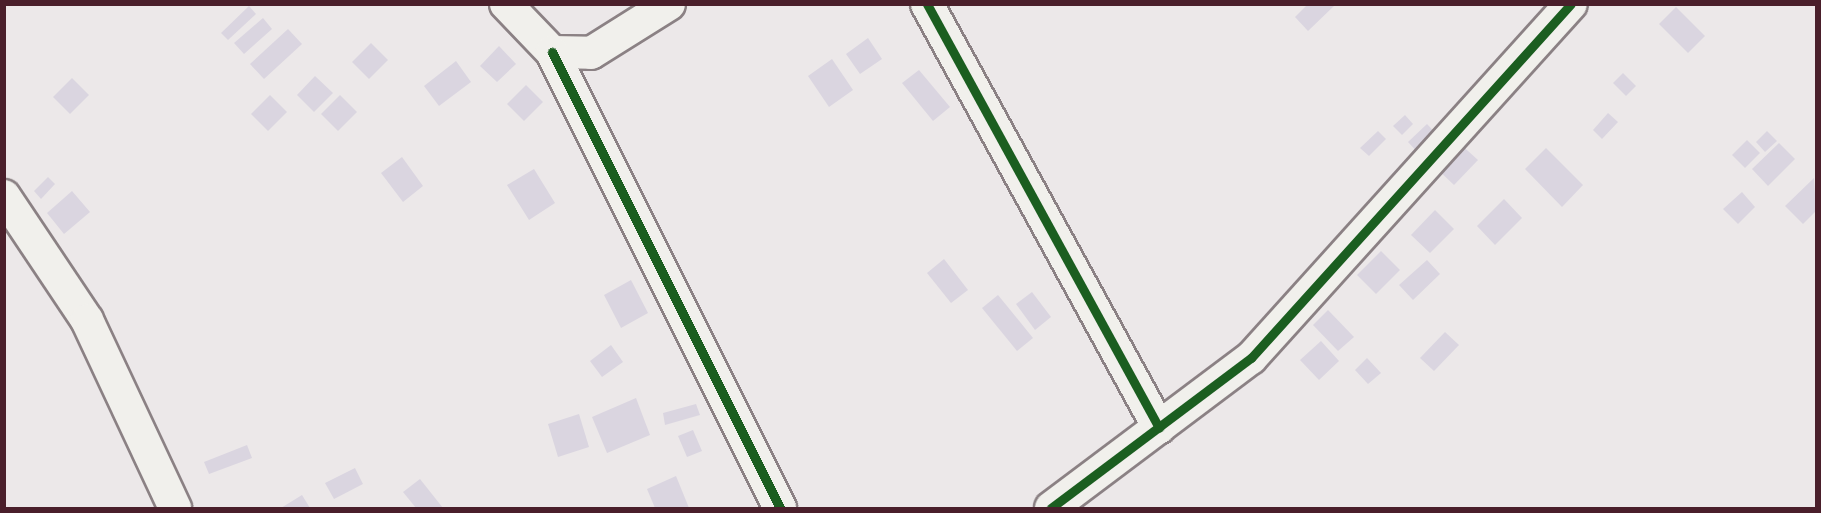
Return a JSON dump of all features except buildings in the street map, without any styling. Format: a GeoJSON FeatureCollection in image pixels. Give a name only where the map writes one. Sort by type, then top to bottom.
{"type":"FeatureCollection","features":[{"type":"Feature","properties":{"kind":"street"},"geometry":{"type":"LineString","coordinates":[[506,4],[552,52],[780,508]]}},
{"type":"Feature","properties":{"kind":"street"},"geometry":{"type":"LineString","coordinates":[[552,52],[591,53],[669,4]]}},
{"type":"Feature","properties":{"kind":"street"},"geometry":{"type":"LineString","coordinates":[[927,4],[1159,428]]}},
{"type":"Feature","properties":{"kind":"street"},"geometry":{"type":"LineString","coordinates":[[1051,508],[1251,358],[1571,4]]}},
{"type":"Feature","properties":{"kind":"street"},"geometry":{"type":"LineString","coordinates":[[4,196],[87,320],[175,508]]}},
{"type":"Feature","properties":{"kind":"cycle path"},"geometry":{"type":"LineString","coordinates":[[927,4],[1159,428]]}},
{"type":"Feature","properties":{"kind":"cycle path"},"geometry":{"type":"LineString","coordinates":[[1051,508],[1251,358],[1571,4]]}},
{"type":"Feature","properties":{"kind":"cycle path"},"geometry":{"type":"LineString","coordinates":[[552,52],[780,508]]}}]}
